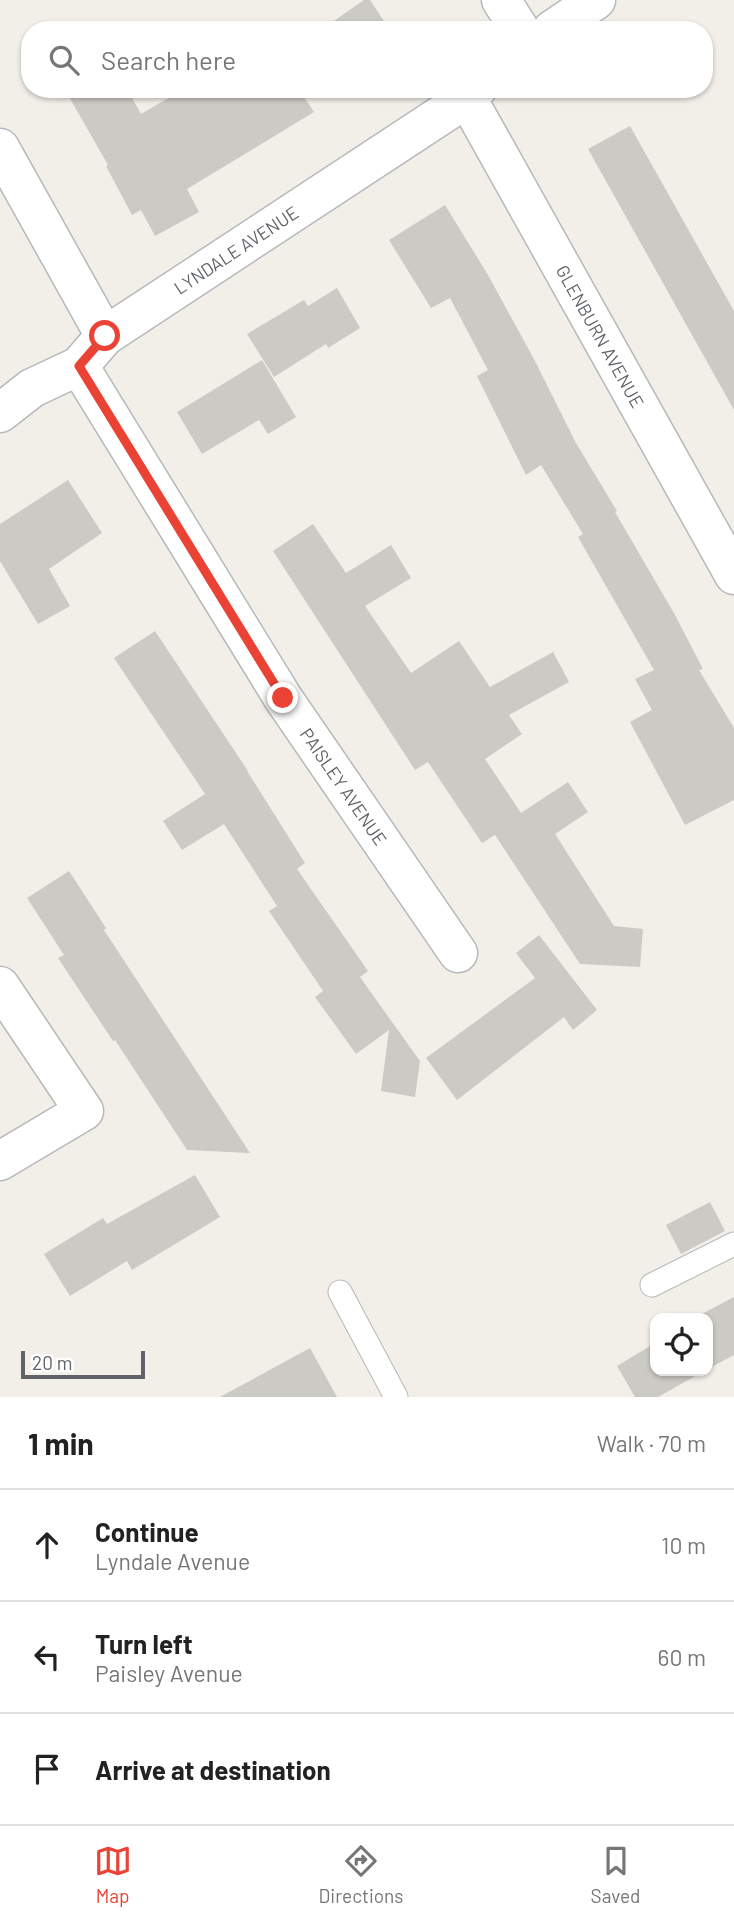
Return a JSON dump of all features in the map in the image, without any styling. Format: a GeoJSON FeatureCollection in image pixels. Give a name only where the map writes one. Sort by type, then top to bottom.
{"type":"FeatureCollection","features":[{"type":"Feature","properties":{"kind":"street"},"geometry":{"type":"LineString","coordinates":[[501,0],[514,21]]}},
{"type":"Feature","properties":{"kind":"street"},"geometry":{"type":"LineString","coordinates":[[565,21],[596,0]]}},
{"type":"Feature","properties":{"kind":"street","name":"LYNDALE AVENUE"},"geometry":{"type":"LineString","coordinates":[[0,413],[32,388],[79,366],[105,336],[466,98]]}},
{"type":"Feature","properties":{"kind":"street","name":"GLENBURN AVENUE"},"geometry":{"type":"LineString","coordinates":[[474,98],[734,575]]}},
{"type":"Feature","properties":{"kind":"street"},"geometry":{"type":"LineString","coordinates":[[0,148],[105,336]]}},
{"type":"Feature","properties":{"kind":"street","name":"PAISLEY AVENUE"},"geometry":{"type":"LineString","coordinates":[[79,366],[283,698],[458,953]]}},
{"type":"Feature","properties":{"kind":"street"},"geometry":{"type":"LineString","coordinates":[[0,986],[84,1111],[0,1161]]}},
{"type":"Feature","properties":{"kind":"lane"},"geometry":{"type":"LineString","coordinates":[[652,1285],[734,1244]]}},
{"type":"Feature","properties":{"kind":"lane"},"geometry":{"type":"LineString","coordinates":[[340,1292],[396,1397]]}},
{"type":"Feature","properties":{"kind":"building"},"geometry":{"type":"Polygon","coordinates":[[[364,0],[370,0],[384,21],[334,21],[364,0]]]}},
{"type":"Feature","properties":{"kind":"building"},"geometry":{"type":"Polygon","coordinates":[[[70,98],[132,98],[141,114],[169,98],[305,98],[314,112],[187,189],[199,212],[155,236],[141,210],[132,215],[106,166],[108,165],[70,98]]]}},
{"type":"Feature","properties":{"kind":"building"},"geometry":{"type":"Polygon","coordinates":[[[630,126],[734,311],[734,410],[588,149],[630,126]]]}},
{"type":"Feature","properties":{"kind":"building"},"geometry":{"type":"Polygon","coordinates":[[[445,205],[488,275],[576,443],[675,615],[703,669],[699,670],[734,728],[734,800],[685,825],[630,722],[652,710],[635,679],[654,670],[578,537],[583,534],[541,465],[526,475],[477,376],[488,370],[450,298],[431,308],[389,240],[445,205]]]}},
{"type":"Feature","properties":{"kind":"building"},"geometry":{"type":"Polygon","coordinates":[[[337,288],[360,328],[328,348],[326,344],[274,377],[247,334],[304,300],[308,306],[337,288]]]}},
{"type":"Feature","properties":{"kind":"building"},"geometry":{"type":"Polygon","coordinates":[[[262,360],[296,417],[268,434],[259,420],[202,454],[177,412],[262,360]]]}},
{"type":"Feature","properties":{"kind":"building"},"geometry":{"type":"Polygon","coordinates":[[[68,480],[102,533],[49,569],[70,606],[38,624],[0,561],[0,524],[68,480]]]}},
{"type":"Feature","properties":{"kind":"building"},"geometry":{"type":"Polygon","coordinates":[[[313,524],[346,573],[391,545],[411,578],[365,606],[411,673],[459,641],[490,687],[553,652],[569,682],[509,715],[522,734],[485,759],[521,813],[568,782],[588,812],[555,834],[614,926],[643,929],[640,967],[580,964],[495,835],[482,843],[428,762],[415,770],[273,551],[313,524]]]}},
{"type":"Feature","properties":{"kind":"building"},"geometry":{"type":"Polygon","coordinates":[[[155,631],[305,863],[297,869],[368,971],[360,977],[420,1061],[415,1097],[381,1091],[389,1030],[356,1054],[315,997],[323,991],[269,911],[277,906],[224,824],[182,850],[163,821],[205,794],[114,658],[155,631]]]}},
{"type":"Feature","properties":{"kind":"building"},"geometry":{"type":"Polygon","coordinates":[[[69,871],[106,928],[104,930],[250,1153],[187,1150],[58,958],[64,955],[27,898],[69,871]]]}},
{"type":"Feature","properties":{"kind":"building"},"geometry":{"type":"Polygon","coordinates":[[[539,935],[597,1010],[573,1030],[564,1017],[457,1100],[426,1058],[535,978],[516,953],[539,935]]]}},
{"type":"Feature","properties":{"kind":"building"},"geometry":{"type":"Polygon","coordinates":[[[195,1175],[220,1217],[132,1270],[127,1261],[70,1296],[44,1254],[103,1218],[107,1224],[195,1175]]]}},
{"type":"Feature","properties":{"kind":"building"},"geometry":{"type":"Polygon","coordinates":[[[710,1202],[725,1231],[681,1254],[666,1225],[710,1202]]]}},
{"type":"Feature","properties":{"kind":"building"},"geometry":{"type":"Polygon","coordinates":[[[734,1297],[734,1355],[713,1366],[713,1313],[704,1313],[734,1297]]]}},
{"type":"Feature","properties":{"kind":"building"},"geometry":{"type":"Polygon","coordinates":[[[650,1346],[650,1376],[695,1376],[658,1397],[635,1397],[617,1366],[650,1346]]]}},
{"type":"Feature","properties":{"kind":"building"},"geometry":{"type":"Polygon","coordinates":[[[310,1348],[337,1397],[220,1397],[310,1348]]]}},
{"type":"Feature","properties":{"kind":"route"},"geometry":{"type":"LineString","coordinates":[[105,336],[79,366],[283,698]]}}]}
